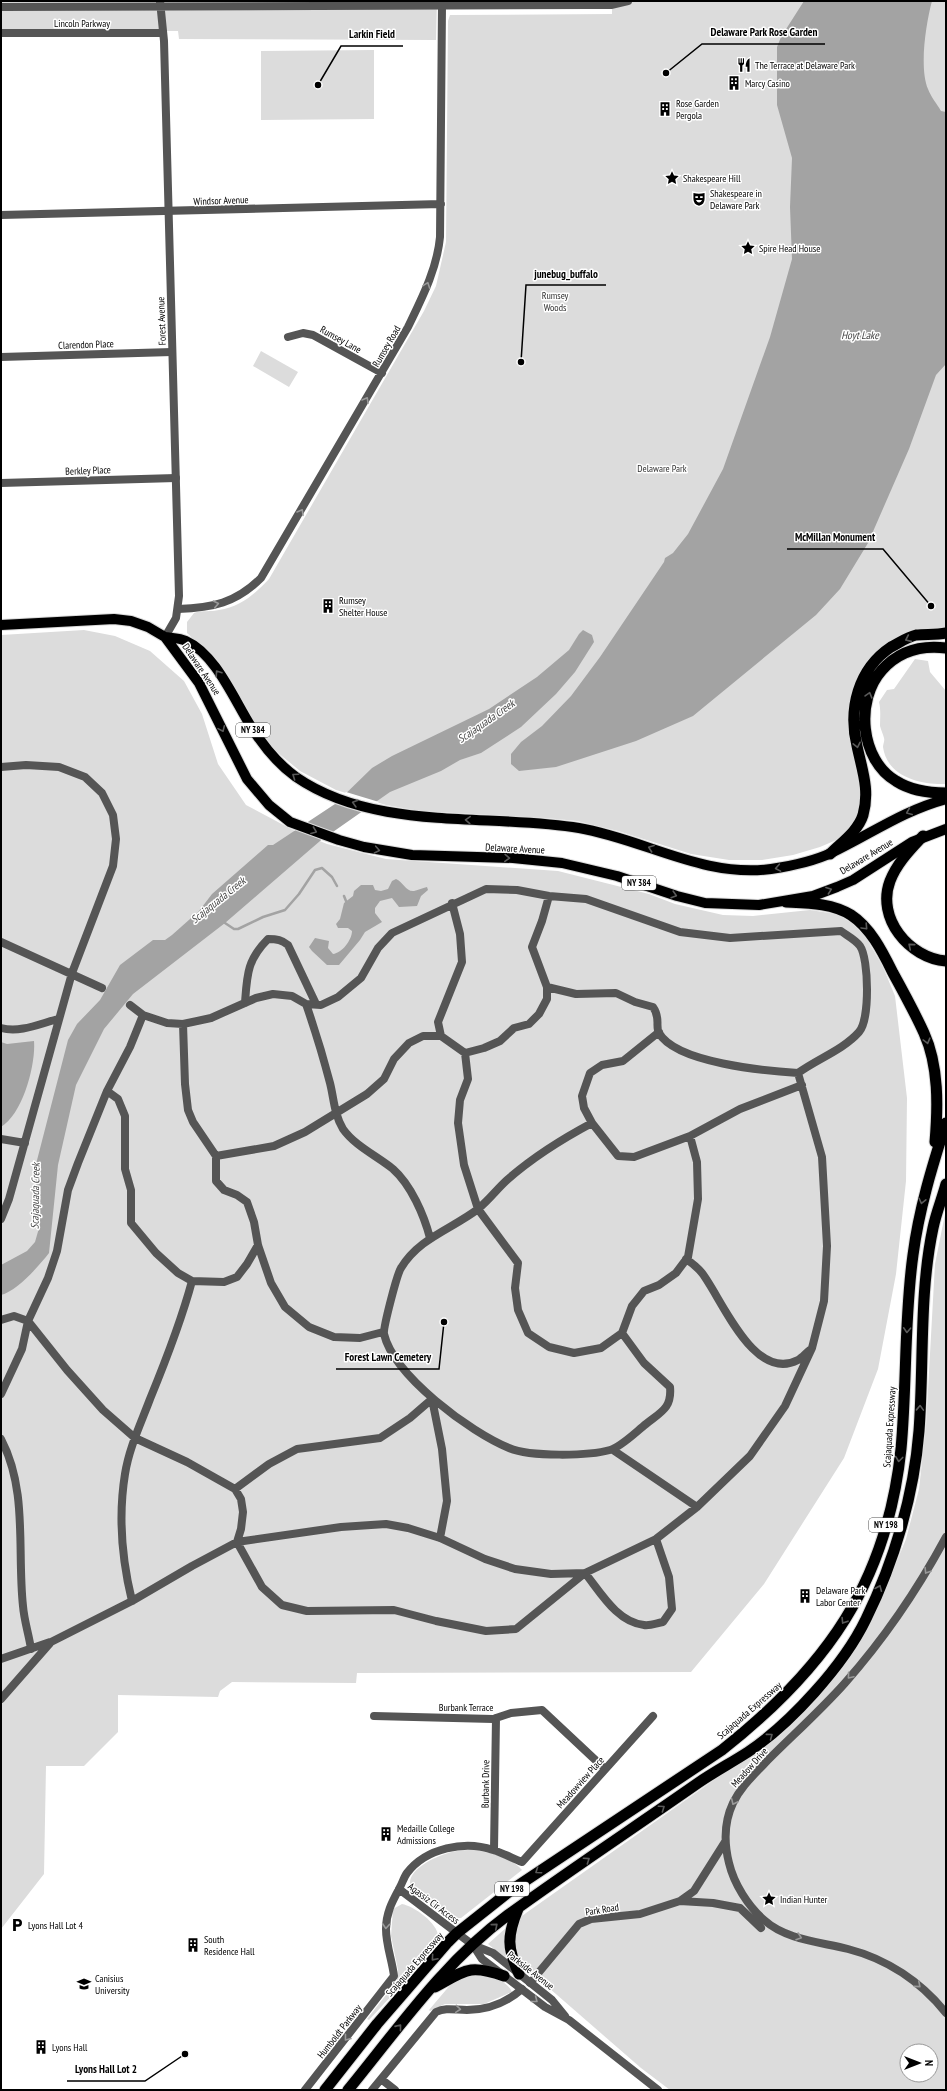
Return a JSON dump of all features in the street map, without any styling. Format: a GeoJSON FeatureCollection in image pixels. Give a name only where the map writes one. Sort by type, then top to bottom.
{"type":"FeatureCollection","features":[{"type":"Feature","properties":{"kind":"highway"},"geometry":{"type":"LineString","coordinates":[[830,854],[854,831],[862,817],[866,805],[865,776],[857,746],[854,716],[860,684],[867,670],[884,652],[906,638],[915,635],[946,634]]}},
{"type":"Feature","properties":{"kind":"highway"},"geometry":{"type":"LineString","coordinates":[[946,648],[923,647],[908,651],[893,660],[881,670],[872,687],[867,704],[865,722],[866,739],[872,756],[887,774],[896,781],[911,787],[933,793],[946,793]]}},
{"type":"Feature","properties":{"kind":"highway"},"geometry":{"type":"LineString","coordinates":[[924,836],[908,852],[895,870],[890,882],[888,910],[898,932],[913,949],[933,959],[946,961]]}},
{"type":"Feature","properties":{"kind":"highway"},"geometry":{"type":"LineString","coordinates":[[786,902],[822,905],[840,909],[852,915],[868,930],[886,958],[925,1034],[931,1059],[938,1110],[930,1174]]}},
{"type":"Feature","properties":{"kind":"highway","name":"Scajaquada Expressway"},"geometry":{"type":"LineString","coordinates":[[325,2090],[377,2024],[448,1942],[457,1934],[510,1891],[722,1750],[754,1725],[807,1673],[832,1641],[857,1601],[874,1562],[890,1514],[901,1449],[913,1255],[922,1199],[946,1123]]}},
{"type":"Feature","properties":{"kind":"highway","name":"NY 198"},"geometry":{"type":"LineString","coordinates":[[348,2090],[429,1990],[473,1945],[518,1909],[711,1774],[748,1752],[781,1727],[802,1705],[849,1649],[866,1620],[883,1579],[899,1535],[914,1471],[919,1432],[928,1271],[933,1228],[946,1184]]}},
{"type":"Feature","properties":{"kind":"highway"},"geometry":{"type":"LineString","coordinates":[[518,1909],[511,1929],[509,1945],[512,1959],[519,1974]]}},
{"type":"Feature","properties":{"kind":"highway"},"geometry":{"type":"LineString","coordinates":[[429,1990],[471,1970],[480,1969],[504,1976]]}},
{"type":"Feature","properties":{"kind":"main road","name":"Delaware Avenue"},"geometry":{"type":"LineString","coordinates":[[1,624],[114,619],[131,621],[148,627],[165,637],[186,641],[205,657],[224,681],[267,751],[296,776],[329,795],[381,810],[443,818],[546,824],[579,828],[632,841],[686,860],[712,867],[740,870],[769,869],[797,865],[830,854],[890,820],[923,806],[946,799]]}},
{"type":"Feature","properties":{"kind":"main road","name":"Delaware Avenue"},"geometry":{"type":"LineString","coordinates":[[165,637],[199,683],[247,779],[269,805],[290,822],[339,840],[364,847],[412,855],[513,858],[562,863],[618,876],[677,896],[705,902],[758,906],[813,896],[853,880],[924,836],[946,829]]}},
{"type":"Feature","properties":{"kind":"street","name":"Lincoln Parkway"},"geometry":{"type":"LineString","coordinates":[[1,7],[160,4],[604,5],[628,1]]}},
{"type":"Feature","properties":{"kind":"street","name":"Forest Avenue"},"geometry":{"type":"LineString","coordinates":[[160,4],[163,33],[176,478],[178,609],[176,618],[165,637]]}},
{"type":"Feature","properties":{"kind":"street","name":"Rumsey Road"},"geometry":{"type":"LineString","coordinates":[[178,609],[201,607],[228,602],[253,587],[261,578],[382,373],[415,314],[438,257],[441,204],[442,5]]}},
{"type":"Feature","properties":{"kind":"street","name":"Lincoln Parkway"},"geometry":{"type":"LineString","coordinates":[[1,33],[163,33]]}},
{"type":"Feature","properties":{"kind":"street","name":"Windsor Avenue"},"geometry":{"type":"LineString","coordinates":[[1,215],[441,204]]}},
{"type":"Feature","properties":{"kind":"street","name":"Rumsey Lane"},"geometry":{"type":"LineString","coordinates":[[288,337],[303,333],[313,334],[382,373]]}},
{"type":"Feature","properties":{"kind":"street","name":"Clarendon Place"},"geometry":{"type":"LineString","coordinates":[[1,357],[172,352]]}},
{"type":"Feature","properties":{"kind":"street","name":"Berkley Place"},"geometry":{"type":"LineString","coordinates":[[1,483],[176,478]]}},
{"type":"Feature","properties":{"kind":"street"},"geometry":{"type":"LineString","coordinates":[[1,768],[26,765],[59,767],[85,777],[102,793],[113,815],[116,839],[113,866],[72,973],[58,1019],[26,1143],[9,1199],[1,1219]]}},
{"type":"Feature","properties":{"kind":"street"},"geometry":{"type":"LineString","coordinates":[[130,1005],[143,1015],[167,1023],[183,1024],[211,1018],[246,1002],[273,994],[292,996],[306,1004],[321,1005],[338,997],[361,978],[378,948],[392,933],[452,903],[486,889],[517,890],[549,896],[586,899],[680,932],[730,938],[840,931],[860,946],[868,976],[867,1005],[860,1031],[836,1050],[813,1062],[798,1073],[772,1071],[727,1064],[687,1054],[670,1045],[658,1032],[658,1014],[653,1007],[635,1002],[616,993],[576,994],[547,987]]}},
{"type":"Feature","properties":{"kind":"street"},"geometry":{"type":"LineString","coordinates":[[465,1053],[484,1048],[500,1041],[514,1028],[529,1024],[539,1014],[547,998],[547,987],[532,947],[542,922],[549,896]]}},
{"type":"Feature","properties":{"kind":"street"},"geometry":{"type":"LineString","coordinates":[[441,1036],[438,1022],[462,962],[460,934],[452,903]]}},
{"type":"Feature","properties":{"kind":"street"},"geometry":{"type":"LineString","coordinates":[[246,1002],[247,974],[257,951],[268,939],[275,939],[282,940],[288,945],[316,1004]]}},
{"type":"Feature","properties":{"kind":"street"},"geometry":{"type":"LineString","coordinates":[[1,942],[72,973],[102,988]]}},
{"type":"Feature","properties":{"kind":"street"},"geometry":{"type":"LineString","coordinates":[[306,1004],[318,1037],[336,1114],[344,1130],[368,1152],[394,1170],[414,1196],[426,1220],[430,1238]]}},
{"type":"Feature","properties":{"kind":"street"},"geometry":{"type":"LineString","coordinates":[[1,1394],[22,1349],[28,1321],[48,1278],[57,1251],[68,1190],[107,1091],[130,1047],[143,1015]]}},
{"type":"Feature","properties":{"kind":"street"},"geometry":{"type":"LineString","coordinates":[[1,1028],[11,1031],[58,1019]]}},
{"type":"Feature","properties":{"kind":"street"},"geometry":{"type":"LineString","coordinates":[[183,1024],[185,1084],[188,1110],[193,1122],[216,1156],[216,1181],[224,1190],[237,1195],[247,1202],[254,1222],[258,1245],[271,1283],[285,1307],[309,1327],[334,1337],[360,1338],[384,1332]]}},
{"type":"Feature","properties":{"kind":"street"},"geometry":{"type":"LineString","coordinates":[[658,1032],[623,1061],[602,1065],[590,1074],[582,1096],[584,1108],[592,1123],[618,1156],[634,1157],[690,1136],[740,1108],[802,1085]]}},
{"type":"Feature","properties":{"kind":"street"},"geometry":{"type":"LineString","coordinates":[[216,1156],[274,1146],[305,1132],[367,1094],[384,1079],[394,1059],[409,1043],[423,1036],[441,1036],[465,1053],[468,1080],[460,1100],[458,1123],[464,1165],[478,1208],[518,1263],[515,1288],[518,1310],[528,1333],[549,1347],[574,1353],[601,1348],[622,1333],[632,1306],[644,1291],[659,1284],[676,1273],[686,1259],[698,1199],[697,1162],[690,1136]]}},
{"type":"Feature","properties":{"kind":"street"},"geometry":{"type":"LineString","coordinates":[[1,1320],[14,1316],[28,1321],[67,1370],[103,1410],[135,1438],[187,1462],[235,1489],[241,1499],[243,1512],[241,1529],[237,1542],[262,1588],[282,1605],[307,1611],[394,1610],[436,1621],[486,1631],[516,1629],[585,1573],[656,1539],[696,1507],[754,1450],[785,1406],[812,1348],[824,1301],[827,1246],[822,1157],[798,1073]]}},
{"type":"Feature","properties":{"kind":"street"},"geometry":{"type":"LineString","coordinates":[[107,1091],[118,1099],[125,1116],[125,1169],[131,1190],[131,1223],[172,1268],[192,1281],[224,1282],[237,1277],[247,1264],[258,1245]]}},
{"type":"Feature","properties":{"kind":"street"},"geometry":{"type":"LineString","coordinates":[[592,1123],[559,1141],[507,1180],[478,1208],[430,1238],[412,1252],[400,1270],[384,1332],[393,1355],[432,1399],[469,1426],[510,1449],[547,1454],[590,1454],[613,1450],[666,1408],[671,1398],[670,1387],[644,1363],[622,1333]]}},
{"type":"Feature","properties":{"kind":"street"},"geometry":{"type":"LineString","coordinates":[[1,1139],[26,1143]]}},
{"type":"Feature","properties":{"kind":"street"},"geometry":{"type":"LineString","coordinates":[[686,1259],[703,1274],[733,1322],[761,1357],[774,1362],[788,1363],[798,1360],[812,1348]]}},
{"type":"Feature","properties":{"kind":"street"},"geometry":{"type":"LineString","coordinates":[[132,1601],[124,1569],[121,1522],[125,1474],[135,1438],[184,1314],[192,1281]]}},
{"type":"Feature","properties":{"kind":"street"},"geometry":{"type":"LineString","coordinates":[[235,1489],[269,1464],[297,1449],[380,1438],[410,1418],[432,1399]]}},
{"type":"Feature","properties":{"kind":"street"},"geometry":{"type":"LineString","coordinates":[[432,1399],[442,1448],[447,1501],[440,1538]]}},
{"type":"Feature","properties":{"kind":"street"},"geometry":{"type":"LineString","coordinates":[[1,1439],[17,1488],[22,1540],[23,1607],[32,1648]]}},
{"type":"Feature","properties":{"kind":"street"},"geometry":{"type":"LineString","coordinates":[[613,1450],[696,1507]]}},
{"type":"Feature","properties":{"kind":"street"},"geometry":{"type":"LineString","coordinates":[[1,1659],[51,1642],[132,1601],[237,1542],[341,1527],[386,1524],[408,1528],[440,1538],[485,1559],[515,1569],[551,1574],[585,1573]]}},
{"type":"Feature","properties":{"kind":"street","name":"Meadow Drive"},"geometry":{"type":"LineString","coordinates":[[946,1537],[928,1570],[865,1659],[843,1684],[739,1791],[728,1818],[725,1842],[732,1873],[738,1887],[764,1920],[780,1930],[803,1939],[866,1954],[885,1963],[915,1982],[935,2000],[946,2013]]}},
{"type":"Feature","properties":{"kind":"street"},"geometry":{"type":"LineString","coordinates":[[585,1573],[611,1606],[627,1621],[646,1626],[663,1622],[672,1609],[670,1576],[656,1539]]}},
{"type":"Feature","properties":{"kind":"street"},"geometry":{"type":"LineString","coordinates":[[1,1699],[51,1642]]}},
{"type":"Feature","properties":{"kind":"street","name":"Burbank Terrace"},"geometry":{"type":"LineString","coordinates":[[374,1716],[496,1718],[511,1713],[542,1710],[605,1769]]}},
{"type":"Feature","properties":{"kind":"street","name":"Meadowview Place"},"geometry":{"type":"LineString","coordinates":[[494,1850],[522,1862],[653,1716]]}},
{"type":"Feature","properties":{"kind":"street","name":"Burbank Drive"},"geometry":{"type":"LineString","coordinates":[[494,1850],[496,1718]]}},
{"type":"Feature","properties":{"kind":"street","name":"Park Road"},"geometry":{"type":"LineString","coordinates":[[530,1983],[579,1924],[591,1919],[640,1914],[680,1901],[694,1891],[725,1842]]}},
{"type":"Feature","properties":{"kind":"street"},"geometry":{"type":"LineString","coordinates":[[399,1889],[408,1872],[422,1860],[438,1851],[453,1846],[472,1846],[494,1850]]}},
{"type":"Feature","properties":{"kind":"street","name":"Agassiz Cir Access"},"geometry":{"type":"LineString","coordinates":[[399,1889],[457,1934]]}},
{"type":"Feature","properties":{"kind":"street","name":"Humboldt Parkway"},"geometry":{"type":"LineString","coordinates":[[305,2090],[394,1976],[392,1962],[387,1946],[386,1928],[388,1910],[399,1889]]}},
{"type":"Feature","properties":{"kind":"street","name":"Park Road"},"geometry":{"type":"LineString","coordinates":[[680,1901],[714,1903],[740,1908],[761,1928]]}},
{"type":"Feature","properties":{"kind":"street","name":"Parkside Avenue"},"geometry":{"type":"LineString","coordinates":[[457,1934],[473,1945],[492,1953],[552,2000],[569,2020]]}},
{"type":"Feature","properties":{"kind":"street","name":"Parkside Avenue"},"geometry":{"type":"LineString","coordinates":[[473,1945],[482,1959],[544,2007],[569,2020],[658,2090]]}},
{"type":"Feature","properties":{"kind":"street"},"geometry":{"type":"LineString","coordinates":[[372,2090],[436,2012],[442,2009],[485,2008],[502,2002],[522,1989]]}},
{"type":"Feature","properties":{"kind":"street"},"geometry":{"type":"LineString","coordinates":[[381,2079],[395,2090]]}},
{"type":"Feature","properties":{"kind":"green space"},"geometry":{"type":"Polygon","coordinates":[[[1,1],[437,1],[436,40],[179,39],[178,31],[1,31],[1,1]]]}},
{"type":"Feature","properties":{"kind":"green space","name":"Delaware Park"},"geometry":{"type":"Polygon","coordinates":[[[612,1],[946,1],[946,629],[918,633],[861,672],[854,685],[850,701],[849,732],[864,785],[857,821],[841,838],[820,847],[793,855],[762,860],[729,860],[691,854],[618,831],[577,821],[420,811],[386,805],[336,790],[300,771],[272,748],[203,648],[187,633],[187,622],[194,613],[216,611],[234,606],[253,595],[269,579],[424,311],[436,286],[446,242],[448,21],[450,15],[612,14],[612,1]]]}},
{"type":"Feature","properties":{"kind":"green space"},"geometry":{"type":"Polygon","coordinates":[[[374,50],[374,119],[261,120],[261,51],[374,50]]]}},
{"type":"Feature","properties":{"kind":"green space"},"geometry":{"type":"Polygon","coordinates":[[[261,351],[298,372],[289,387],[253,366],[261,351]]]}},
{"type":"Feature","properties":{"kind":"green space"},"geometry":{"type":"Polygon","coordinates":[[[84,630],[115,636],[150,651],[184,681],[202,714],[218,764],[246,805],[293,830],[327,844],[386,859],[558,871],[649,894],[675,904],[723,915],[753,916],[810,910],[836,914],[852,923],[865,936],[883,967],[895,996],[907,1098],[906,1181],[896,1274],[878,1369],[844,1458],[764,1584],[691,1672],[357,1673],[356,1683],[232,1682],[220,1691],[218,1697],[118,1695],[118,1732],[84,1766],[46,1766],[44,1874],[1,1929],[1,635],[84,630]]]}},
{"type":"Feature","properties":{"kind":"green space"},"geometry":{"type":"Polygon","coordinates":[[[915,659],[928,661],[930,672],[946,691],[946,784],[916,781],[898,772],[891,766],[883,747],[884,739],[880,726],[879,702],[887,690],[894,689],[915,659]]]}},
{"type":"Feature","properties":{"kind":"green space"},"geometry":{"type":"Polygon","coordinates":[[[946,1209],[946,2090],[670,2090],[641,2068],[518,1961],[512,1942],[521,1917],[772,1739],[870,1620],[885,1590],[906,1539],[919,1489],[926,1426],[935,1264],[946,1209]]]}},
{"type":"Feature","properties":{"kind":"green space"},"geometry":{"type":"Polygon","coordinates":[[[474,1850],[500,1856],[513,1862],[522,1870],[461,1918],[449,1918],[412,1890],[410,1883],[412,1876],[416,1870],[430,1860],[458,1851],[474,1850]]]}},
{"type":"Feature","properties":{"kind":"green space"},"geometry":{"type":"Polygon","coordinates":[[[402,1904],[413,1908],[426,1917],[435,1928],[438,1934],[438,1939],[411,1975],[369,2020],[367,2019],[397,1981],[398,1970],[391,1936],[393,1909],[402,1904]]]}},
{"type":"Feature","properties":{"kind":"green space"},"geometry":{"type":"Polygon","coordinates":[[[507,1927],[510,1962],[488,1944],[507,1927]]]}},
{"type":"Feature","properties":{"kind":"green space"},"geometry":{"type":"Polygon","coordinates":[[[464,1974],[491,1977],[504,1983],[512,1992],[484,2004],[445,2004],[430,2011],[429,2010],[451,1984],[464,1974]]]}},
{"type":"Feature","properties":{"kind":"water","name":"Hoyt Lake"},"geometry":{"type":"Polygon","coordinates":[[[804,1],[932,1],[924,45],[924,69],[925,80],[931,95],[941,111],[946,112],[946,364],[936,375],[909,449],[868,543],[840,589],[816,615],[693,716],[636,741],[556,767],[519,771],[511,764],[511,754],[521,742],[542,726],[571,696],[600,657],[664,562],[665,558],[673,553],[688,534],[723,469],[770,337],[792,259],[790,207],[792,158],[777,105],[777,47],[781,37],[804,1]]]}},
{"type":"Feature","properties":{"kind":"water","name":"Scajaquada Creek"},"geometry":{"type":"Polygon","coordinates":[[[583,630],[592,635],[594,642],[575,672],[556,694],[521,727],[481,753],[460,760],[441,771],[390,792],[320,841],[225,923],[133,994],[104,1029],[76,1085],[58,1165],[49,1253],[34,1271],[21,1283],[14,1289],[1,1295],[1,1265],[27,1251],[35,1242],[39,1228],[35,1168],[68,1040],[77,1024],[100,1000],[120,965],[153,940],[165,940],[172,935],[199,911],[212,894],[268,845],[273,845],[335,804],[372,768],[392,756],[489,709],[537,677],[569,650],[583,630]]]}},
{"type":"Feature","properties":{"kind":"water"},"geometry":{"type":"Polygon","coordinates":[[[396,879],[411,891],[416,891],[427,887],[428,890],[421,896],[417,906],[399,907],[392,898],[380,901],[375,908],[375,913],[382,922],[365,932],[339,965],[327,965],[312,951],[309,947],[315,938],[329,941],[328,948],[333,954],[343,949],[352,935],[352,931],[348,928],[338,928],[336,924],[340,919],[344,903],[353,896],[354,891],[361,885],[373,885],[375,890],[381,891],[388,889],[392,881],[396,879]]]}},
{"type":"Feature","properties":{"kind":"water"},"geometry":{"type":"Polygon","coordinates":[[[34,1041],[33,1062],[22,1100],[9,1121],[1,1127],[1,1042],[7,1044],[34,1041]]]}},
{"type":"Feature","properties":{"kind":"pier"},"geometry":{"type":"Polygon","coordinates":[[[346,792],[379,802],[365,812],[333,803],[346,792]]]}},
{"type":"Feature","properties":{"kind":"waterway"},"geometry":{"type":"LineString","coordinates":[[225,923],[234,929],[238,929],[263,917],[285,910],[299,894],[315,870],[322,868],[332,877],[337,886]]}},
{"type":"Feature","properties":{"kind":"waterway"},"geometry":{"type":"LineString","coordinates":[[344,896],[346,901]]}},
{"type":"Feature","properties":{"kind":"place","name":"The Terrace at Delaware Park"},"geometry":{"type":"Point","coordinates":[744,65]}},
{"type":"Feature","properties":{"kind":"place","name":"Delaware Park Rose Garden"},"geometry":{"type":"Point","coordinates":[666,73]}},
{"type":"Feature","properties":{"kind":"place","name":"Marcy Casino"},"geometry":{"type":"Point","coordinates":[734,83]}},
{"type":"Feature","properties":{"kind":"place","name":"Larkin Field"},"geometry":{"type":"Point","coordinates":[318,85]}},
{"type":"Feature","properties":{"kind":"place","name":"Rose Garden Pergola"},"geometry":{"type":"Point","coordinates":[665,109]}},
{"type":"Feature","properties":{"kind":"place","name":"Shakespeare Hill"},"geometry":{"type":"Point","coordinates":[672,178]}},
{"type":"Feature","properties":{"kind":"place","name":"Shakespeare in Delaware Park"},"geometry":{"type":"Point","coordinates":[699,199]}},
{"type":"Feature","properties":{"kind":"place","name":"Spire Head House"},"geometry":{"type":"Point","coordinates":[748,248]}},
{"type":"Feature","properties":{"kind":"place","name":"junebug_buffalo"},"geometry":{"type":"Point","coordinates":[521,362]}},
{"type":"Feature","properties":{"kind":"place","name":"Rumsey Shelter House"},"geometry":{"type":"Point","coordinates":[328,606]}},
{"type":"Feature","properties":{"kind":"place","name":"McMillan Monument"},"geometry":{"type":"Point","coordinates":[931,606]}},
{"type":"Feature","properties":{"kind":"place","name":"Forest Lawn Cemetery"},"geometry":{"type":"Point","coordinates":[444,1322]}},
{"type":"Feature","properties":{"kind":"place","name":"Delaware Park Labor Center"},"geometry":{"type":"Point","coordinates":[805,1596]}},
{"type":"Feature","properties":{"kind":"place","name":"Medaille College Admissions"},"geometry":{"type":"Point","coordinates":[386,1834]}},
{"type":"Feature","properties":{"kind":"place","name":"Indian Hunter"},"geometry":{"type":"Point","coordinates":[769,1899]}},
{"type":"Feature","properties":{"kind":"place","name":"Lyons Hall Lot 4"},"geometry":{"type":"Point","coordinates":[17,1925]}},
{"type":"Feature","properties":{"kind":"place","name":"South Residence Hall"},"geometry":{"type":"Point","coordinates":[193,1945]}},
{"type":"Feature","properties":{"kind":"place","name":"Canisius University"},"geometry":{"type":"Point","coordinates":[84,1984]}},
{"type":"Feature","properties":{"kind":"place","name":"Lyons Hall"},"geometry":{"type":"Point","coordinates":[41,2047]}},
{"type":"Feature","properties":{"kind":"place","name":"Lyons Hall Lot 2"},"geometry":{"type":"Point","coordinates":[185,2054]}},
{"type":"Feature","properties":{"kind":"park label","name":"Rumsey Woods"},"geometry":{"type":"Point","coordinates":[555,300]}}]}
